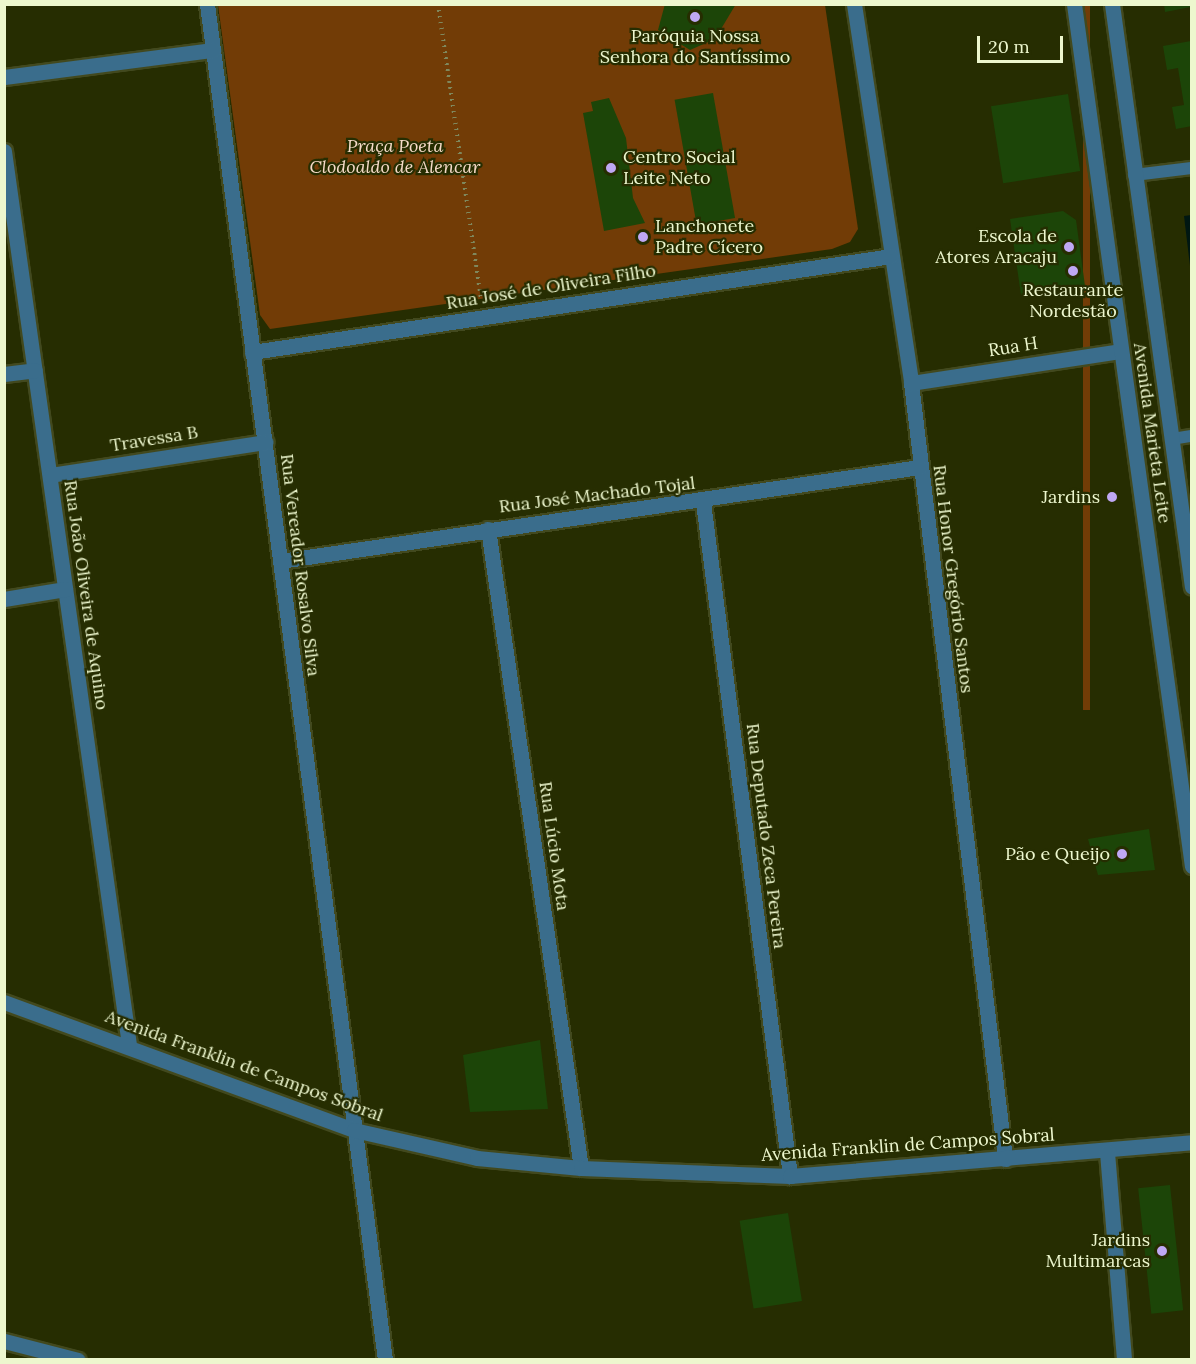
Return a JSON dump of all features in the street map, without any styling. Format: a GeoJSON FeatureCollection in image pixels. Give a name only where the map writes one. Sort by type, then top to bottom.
{"type":"FeatureCollection","features":[{"type":"Feature","properties":{"kind":"street","name":"Rua Vereador Rosalvo Silva"},"geometry":{"type":"LineString","coordinates":[[207,4],[385,1359]]}},
{"type":"Feature","properties":{"kind":"street","name":"Rua Honor Gregório Santos"},"geometry":{"type":"LineString","coordinates":[[854,4],[911,383],[1005,1159]]}},
{"type":"Feature","properties":{"kind":"street","name":"Avenida Marieta Leite"},"geometry":{"type":"LineString","coordinates":[[1074,4],[1191,866]]}},
{"type":"Feature","properties":{"kind":"street","name":"Avenida Marieta Leite"},"geometry":{"type":"LineString","coordinates":[[1112,4],[1191,587]]}},
{"type":"Feature","properties":{"kind":"street"},"geometry":{"type":"LineString","coordinates":[[4,77],[213,50]]}},
{"type":"Feature","properties":{"kind":"street","name":"Rua João Oliveira de Aquino"},"geometry":{"type":"LineString","coordinates":[[5,160],[129,1045]]}},
{"type":"Feature","properties":{"kind":"street","name":"Rua José de Oliveira Filho"},"geometry":{"type":"LineString","coordinates":[[252,352],[891,256]]}},
{"type":"Feature","properties":{"kind":"street","name":"Rua H"},"geometry":{"type":"LineString","coordinates":[[911,383],[1121,351]]}},
{"type":"Feature","properties":{"kind":"street"},"geometry":{"type":"LineString","coordinates":[[4,374],[35,370]]}},
{"type":"Feature","properties":{"kind":"street","name":"Travessa B"},"geometry":{"type":"LineString","coordinates":[[50,475],[264,442]]}},
{"type":"Feature","properties":{"kind":"street","name":"Rua José Machado Tojal"},"geometry":{"type":"LineString","coordinates":[[280,561],[488,529],[703,502],[920,467]]}},
{"type":"Feature","properties":{"kind":"street","name":"Rua Deputado Zeca Pereira"},"geometry":{"type":"LineString","coordinates":[[703,502],[790,1176]]}},
{"type":"Feature","properties":{"kind":"street","name":"Rua Lúcio Mota"},"geometry":{"type":"LineString","coordinates":[[488,529],[581,1168]]}},
{"type":"Feature","properties":{"kind":"street"},"geometry":{"type":"LineString","coordinates":[[4,599],[66,589]]}},
{"type":"Feature","properties":{"kind":"street","name":"Avenida Franklin de Campos Sobral"},"geometry":{"type":"LineString","coordinates":[[4,1002],[129,1045],[354,1130],[477,1158],[581,1168],[790,1176],[1107,1152],[1191,1142]]}},
{"type":"Feature","properties":{"kind":"street"},"geometry":{"type":"LineString","coordinates":[[1107,1152],[1124,1359]]}},
{"type":"Feature","properties":{"kind":"street"},"geometry":{"type":"LineString","coordinates":[[4,1341],[78,1359]]}},
{"type":"Feature","properties":{"kind":"lane"},"geometry":{"type":"LineString","coordinates":[[1134,175],[1191,168]]}},
{"type":"Feature","properties":{"kind":"lane"},"geometry":{"type":"LineString","coordinates":[[1172,439],[1191,436]]}},
{"type":"Feature","properties":{"kind":"path"},"geometry":{"type":"LineString","coordinates":[[438,4],[484,317]]}},
{"type":"Feature","properties":{"kind":"green space","name":"Praça Poeta Clodoaldo de Alencar"},"geometry":{"type":"Polygon","coordinates":[[[218,5],[825,5],[858,229],[850,242],[832,249],[270,329],[260,315],[218,5]]]}},
{"type":"Feature","properties":{"kind":"green space"},"geometry":{"type":"Polygon","coordinates":[[[1083,5],[1090,5],[1090,710],[1083,710],[1083,5]]]}},
{"type":"Feature","properties":{"kind":"water"},"geometry":{"type":"Polygon","coordinates":[[[1191,215],[1192,274],[1184,216],[1191,215]]]}},
{"type":"Feature","properties":{"kind":"building","name":"Paróquia Nossa Senhora do Santíssimo"},"geometry":{"type":"Polygon","coordinates":[[[665,4],[736,4],[715,39],[690,50],[658,30],[665,4]]]}},
{"type":"Feature","properties":{"kind":"building"},"geometry":{"type":"Polygon","coordinates":[[[1164,4],[1190,4],[1191,7],[1165,12],[1164,4]]]}},
{"type":"Feature","properties":{"kind":"building"},"geometry":{"type":"Polygon","coordinates":[[[1191,41],[1192,126],[1176,129],[1172,107],[1184,105],[1178,68],[1167,70],[1163,46],[1191,41]]]}},
{"type":"Feature","properties":{"kind":"building"},"geometry":{"type":"Polygon","coordinates":[[[713,93],[735,218],[697,225],[675,100],[713,93]]]}},
{"type":"Feature","properties":{"kind":"building"},"geometry":{"type":"Polygon","coordinates":[[[1068,94],[1080,171],[1003,183],[991,106],[1068,94]]]}},
{"type":"Feature","properties":{"kind":"building","name":"Centro Social Leite Neto"},"geometry":{"type":"Polygon","coordinates":[[[609,98],[626,138],[633,198],[645,223],[604,231],[583,113],[593,111],[591,102],[609,98]]]}},
{"type":"Feature","properties":{"kind":"building"},"geometry":{"type":"Polygon","coordinates":[[[1063,211],[1076,220],[1085,286],[1021,295],[1010,219],[1063,211]]]}},
{"type":"Feature","properties":{"kind":"building","name":"Pão e Queijo"},"geometry":{"type":"Polygon","coordinates":[[[1149,829],[1155,870],[1098,875],[1088,839],[1149,829]]]}},
{"type":"Feature","properties":{"kind":"building"},"geometry":{"type":"Polygon","coordinates":[[[540,1040],[548,1109],[470,1112],[463,1055],[540,1040]]]}},
{"type":"Feature","properties":{"kind":"building","name":"Jardins Multimarcas"},"geometry":{"type":"Polygon","coordinates":[[[1170,1185],[1183,1310],[1151,1314],[1138,1188],[1170,1185]]]}},
{"type":"Feature","properties":{"kind":"building"},"geometry":{"type":"Polygon","coordinates":[[[788,1213],[802,1301],[754,1309],[740,1221],[788,1213]]]}},
{"type":"Feature","properties":{"kind":"place","name":"Paróquia Nossa Senhora do Santíssimo"},"geometry":{"type":"Point","coordinates":[695,17]}},
{"type":"Feature","properties":{"kind":"place","name":"Centro Social Leite Neto"},"geometry":{"type":"Point","coordinates":[611,168]}},
{"type":"Feature","properties":{"kind":"place","name":"Lanchonete Padre Cícero"},"geometry":{"type":"Point","coordinates":[643,237]}},
{"type":"Feature","properties":{"kind":"place","name":"Escola de Atores Aracaju"},"geometry":{"type":"Point","coordinates":[1069,247]}},
{"type":"Feature","properties":{"kind":"place","name":"Restaurante Nordestão"},"geometry":{"type":"Point","coordinates":[1073,271]}},
{"type":"Feature","properties":{"kind":"place","name":"Jardins"},"geometry":{"type":"Point","coordinates":[1112,497]}},
{"type":"Feature","properties":{"kind":"place","name":"Pão e Queijo"},"geometry":{"type":"Point","coordinates":[1122,854]}},
{"type":"Feature","properties":{"kind":"place","name":"Jardins Multimarcas"},"geometry":{"type":"Point","coordinates":[1162,1251]}}]}
